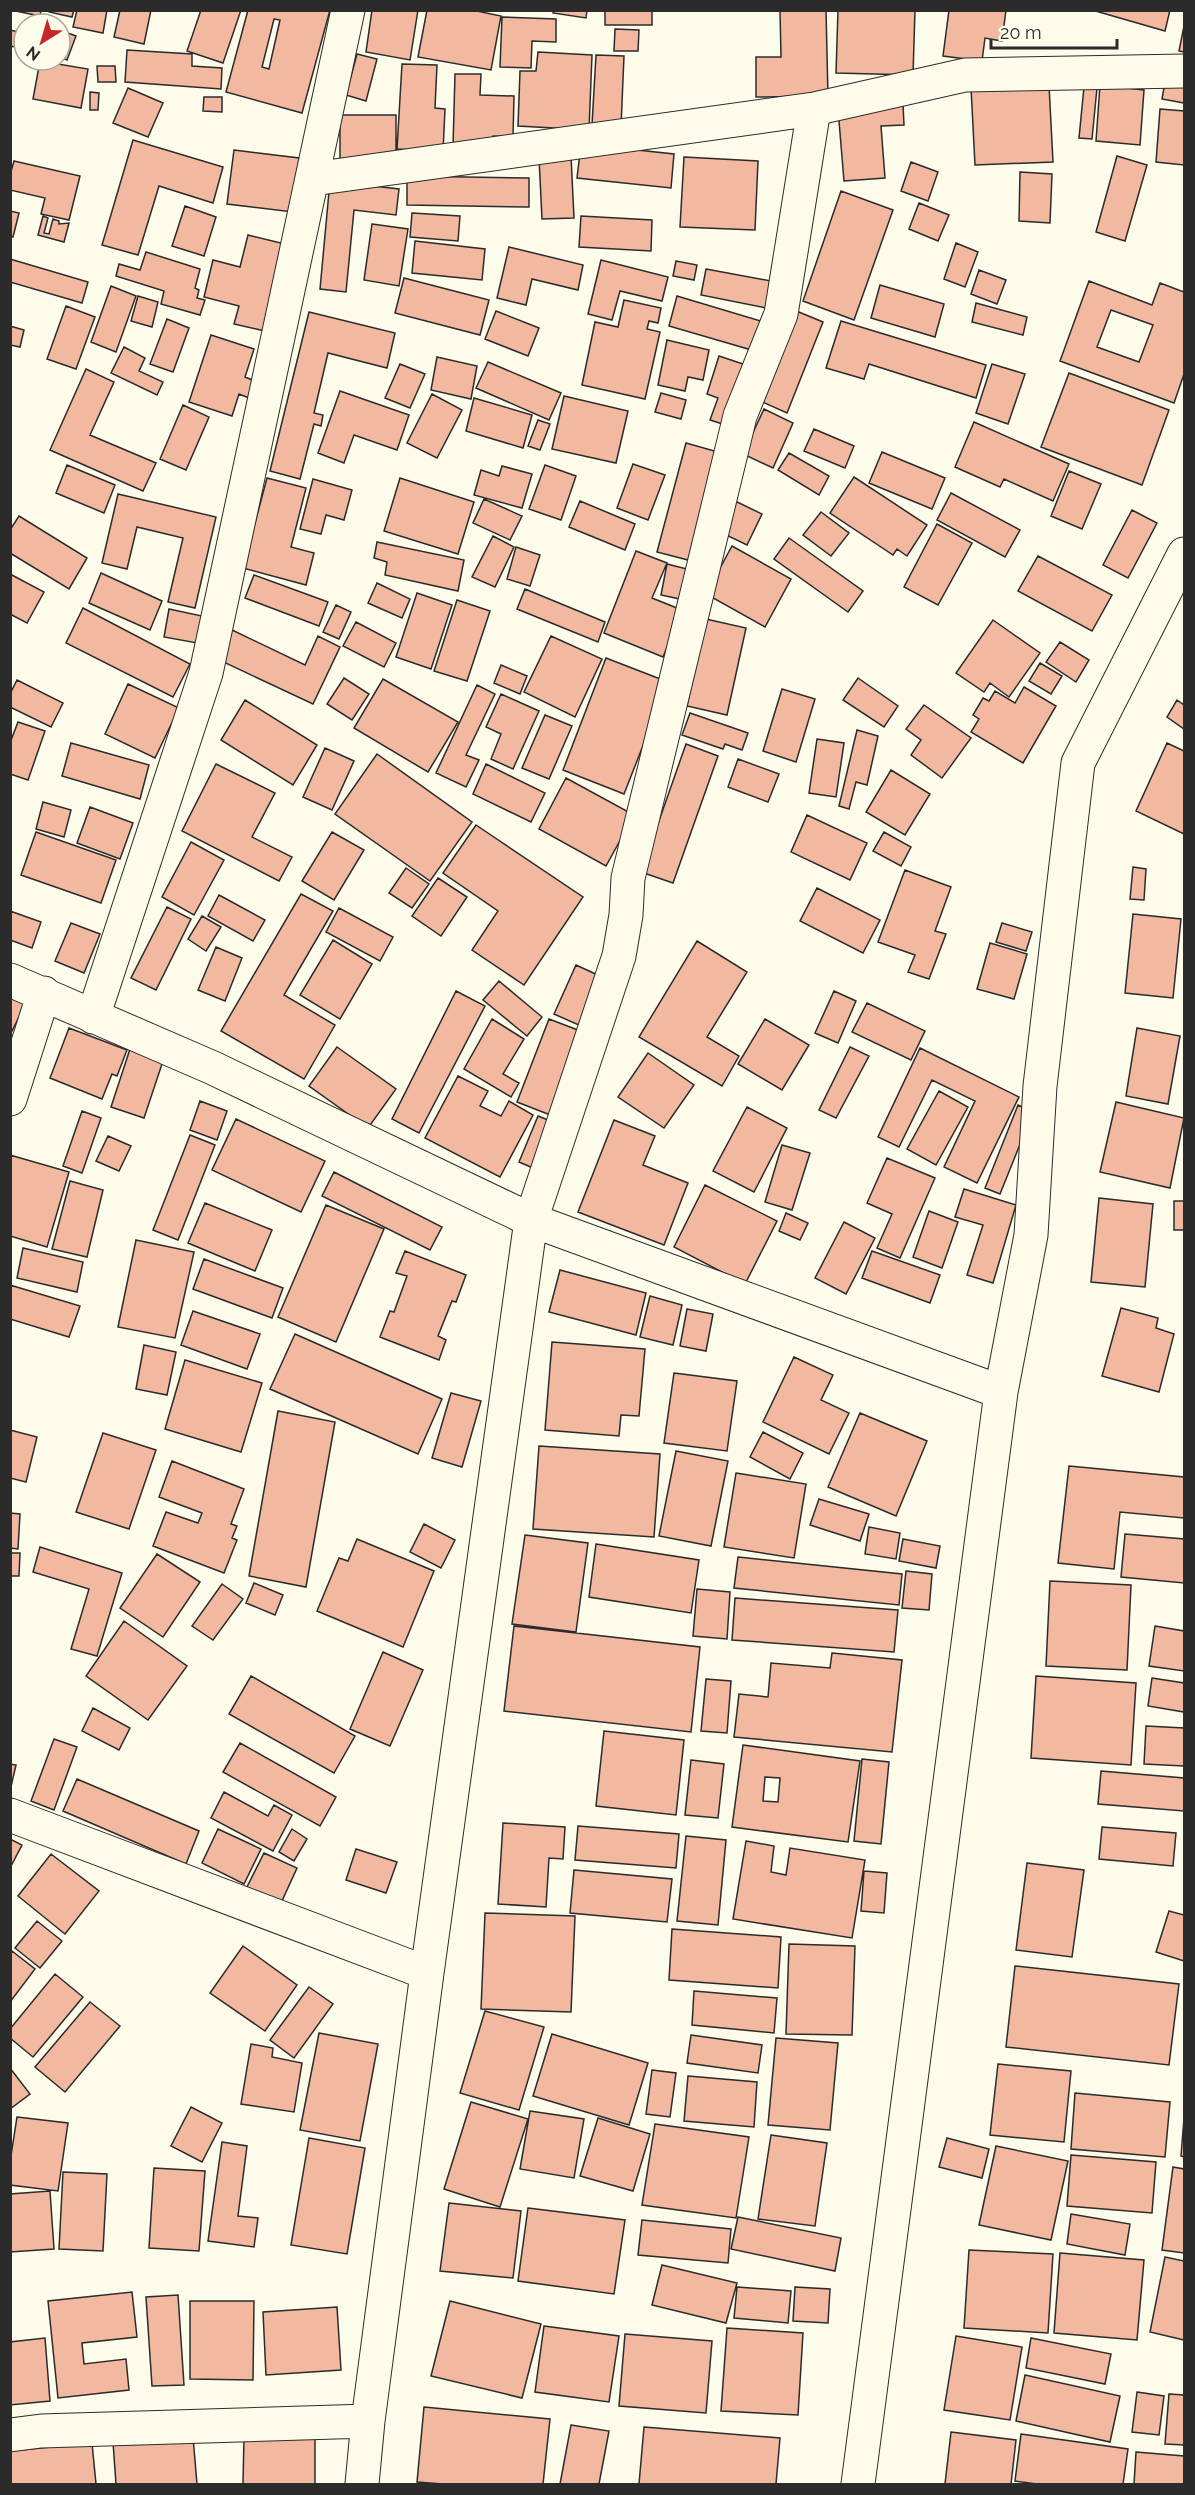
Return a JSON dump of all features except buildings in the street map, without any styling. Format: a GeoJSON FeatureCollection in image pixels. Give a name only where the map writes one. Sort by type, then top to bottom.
{"type":"FeatureCollection","features":[{"type":"Feature","properties":{"kind":"street"},"geometry":{"type":"LineString","coordinates":[[93,1017],[206,673],[348,10]]}},
{"type":"Feature","properties":{"kind":"street"},"geometry":{"type":"LineString","coordinates":[[313,179],[814,109],[965,75],[1185,71]]}},
{"type":"Feature","properties":{"kind":"street"},"geometry":{"type":"LineString","coordinates":[[362,2484],[368,2421],[427,1973],[531,1220],[620,956],[628,878],[740,416],[781,314],[814,109]]}},
{"type":"Feature","properties":{"kind":"street"},"geometry":{"type":"LineString","coordinates":[[858,2484],[1001,1392],[1031,1235],[1040,1086],[1078,763],[1185,554]]}},
{"type":"Feature","properties":{"kind":"street"},"geometry":{"type":"LineString","coordinates":[[10,980],[213,1068],[531,1220],[1001,1392]]}},
{"type":"Feature","properties":{"kind":"street"},"geometry":{"type":"LineString","coordinates":[[10,1099],[44,993]]}},
{"type":"Feature","properties":{"kind":"street"},"geometry":{"type":"LineString","coordinates":[[10,1815],[427,1973]]}},
{"type":"Feature","properties":{"kind":"street"},"geometry":{"type":"LineString","coordinates":[[10,2435],[40,2431],[368,2421]]}}]}
